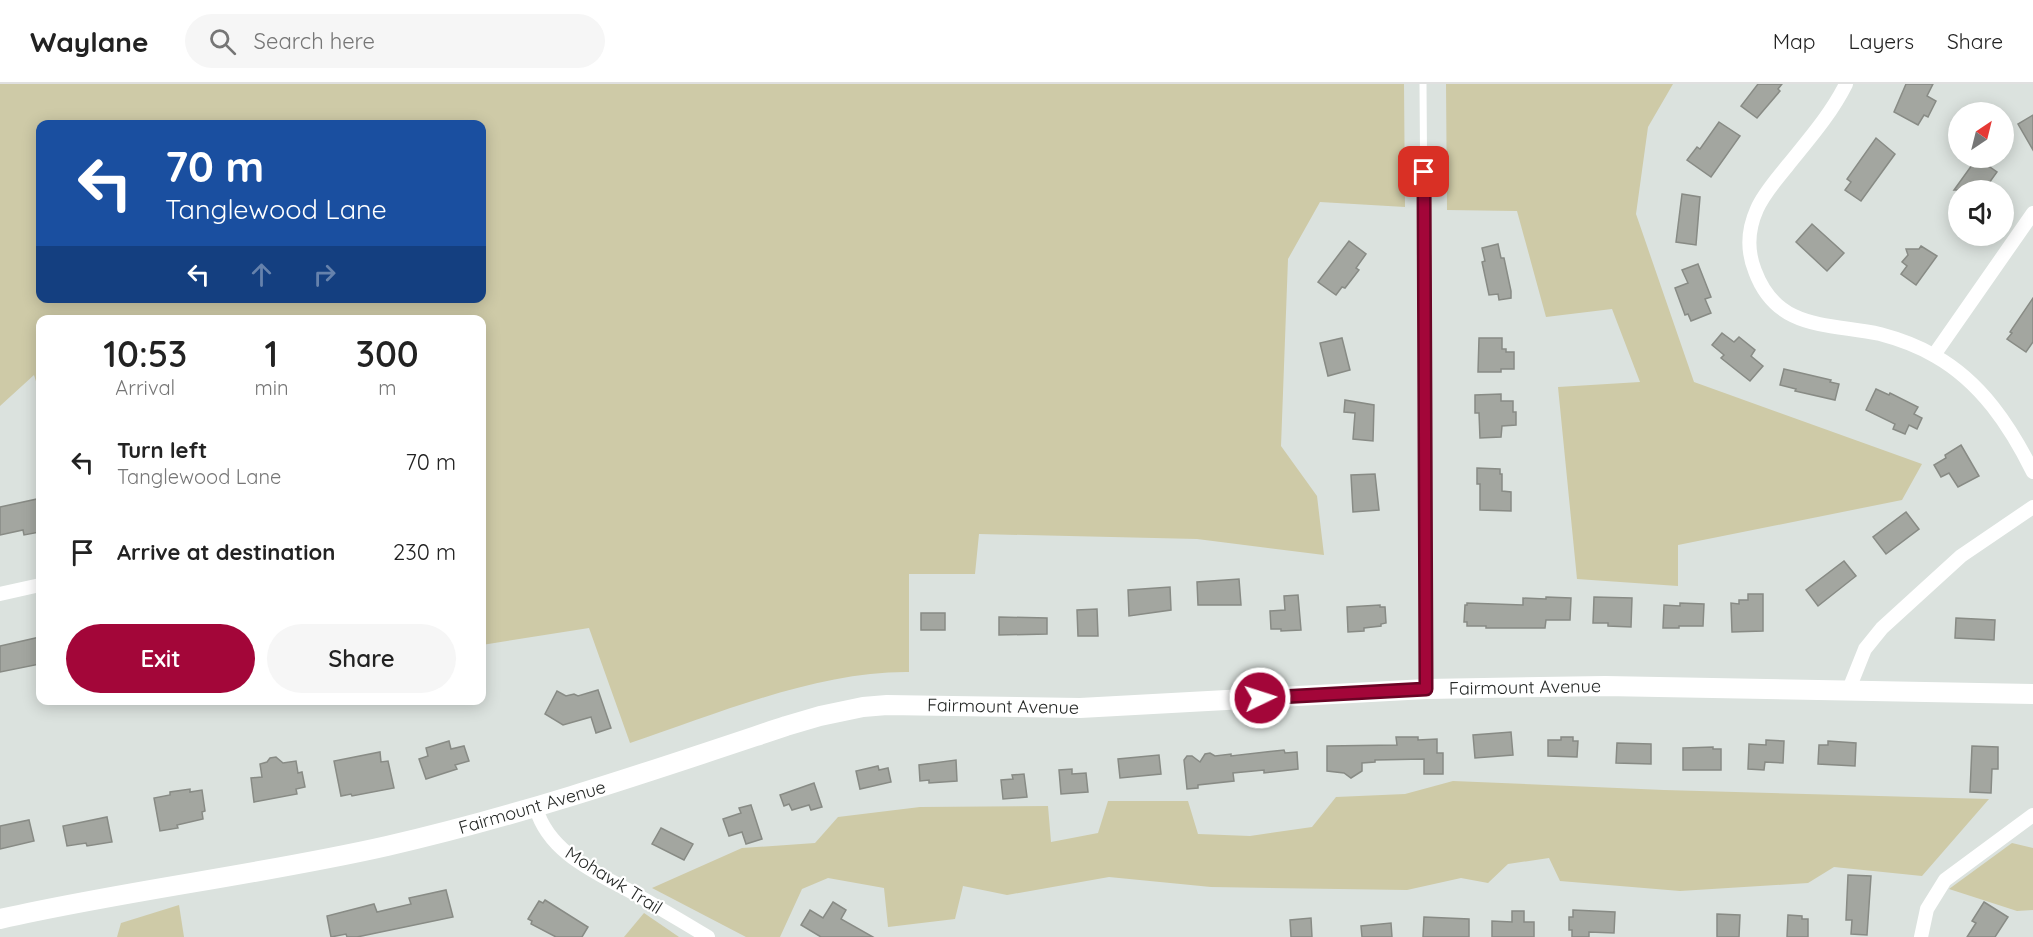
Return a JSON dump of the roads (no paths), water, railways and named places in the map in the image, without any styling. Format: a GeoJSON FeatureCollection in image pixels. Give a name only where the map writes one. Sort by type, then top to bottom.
{"type":"FeatureCollection","features":[{"type":"Feature","properties":{"kind":"main road","name":"Fairmount Avenue"},"geometry":{"type":"LineString","coordinates":[[0,919],[79,901],[291,867],[388,846],[536,808],[786,726],[862,707],[909,704],[1080,708],[1426,689],[1605,686],[2033,694]]}},
{"type":"Feature","properties":{"kind":"street"},"geometry":{"type":"LineString","coordinates":[[1846,84],[1826,117],[1763,197],[1751,226],[1750,260],[1766,294],[1790,315],[1818,325],[1879,334],[1899,340],[1934,355],[1953,367],[1988,400],[2004,420],[2033,472]]}},
{"type":"Feature","properties":{"kind":"street"},"geometry":{"type":"LineString","coordinates":[[1934,355],[2033,213]]}},
{"type":"Feature","properties":{"kind":"street"},"geometry":{"type":"LineString","coordinates":[[1424,225],[1426,689]]}},
{"type":"Feature","properties":{"kind":"street"},"geometry":{"type":"LineString","coordinates":[[1849,689],[1865,649],[1882,628],[1961,556],[2033,507]]}},
{"type":"Feature","properties":{"kind":"street"},"geometry":{"type":"LineString","coordinates":[[0,594],[36,586]]}},
{"type":"Feature","properties":{"kind":"street","name":"Mohawk Trail"},"geometry":{"type":"LineString","coordinates":[[536,808],[539,821],[548,835],[576,861],[708,937]]}},
{"type":"Feature","properties":{"kind":"street"},"geometry":{"type":"LineString","coordinates":[[1921,937],[1927,909],[1945,880],[2033,815]]}},
{"type":"Feature","properties":{"kind":"lane"},"geometry":{"type":"LineString","coordinates":[[1424,84],[1424,225]]}}]}
